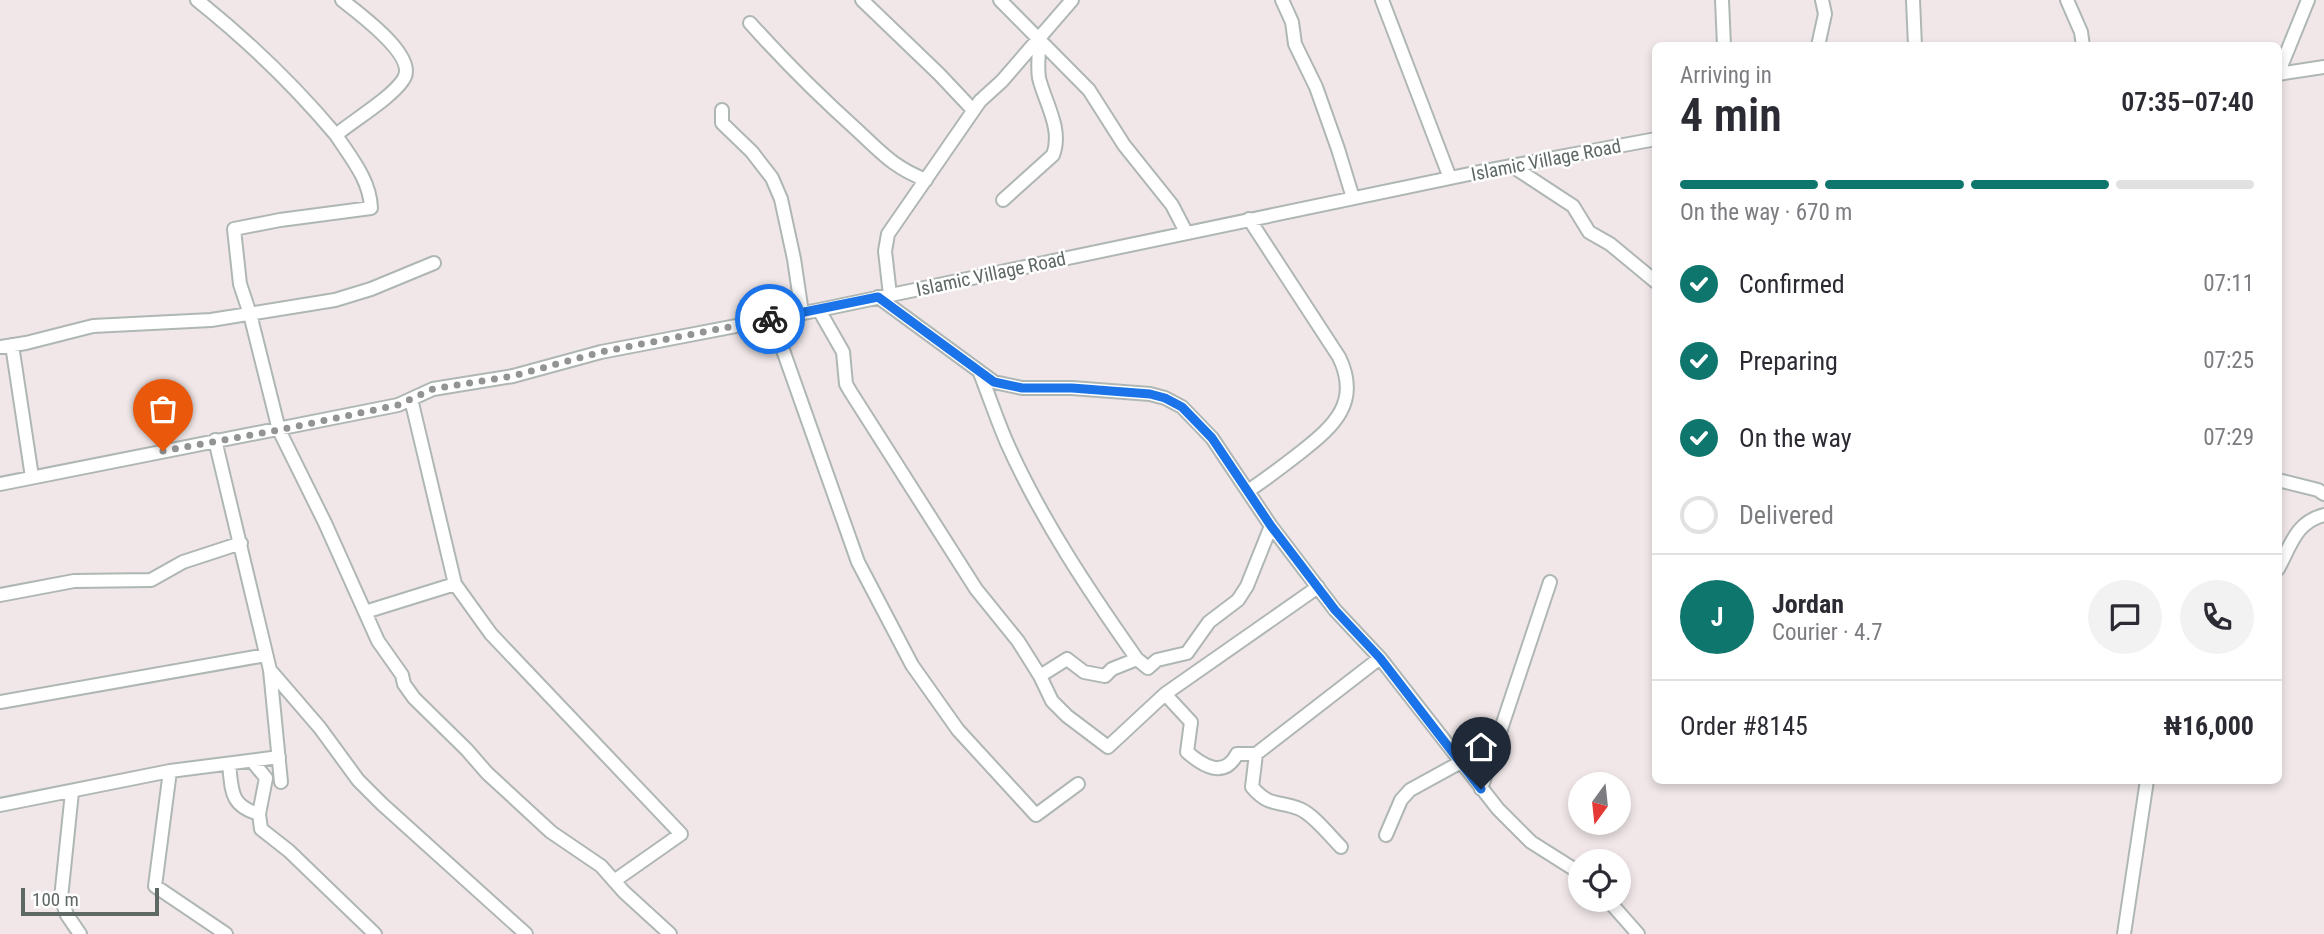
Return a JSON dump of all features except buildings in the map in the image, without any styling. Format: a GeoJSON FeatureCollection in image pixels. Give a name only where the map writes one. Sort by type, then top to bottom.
{"type":"FeatureCollection","features":[{"type":"Feature","properties":{"kind":"street"},"geometry":{"type":"LineString","coordinates":[[197,0],[314,109],[336,135],[370,193],[372,208],[269,221],[234,229],[240,284],[279,430],[325,523],[378,641],[414,698],[487,773],[541,823],[601,866],[670,934]]}},
{"type":"Feature","properties":{"kind":"street"},"geometry":{"type":"LineString","coordinates":[[336,135],[392,91],[404,79],[407,71],[404,59],[392,43],[342,0]]}},
{"type":"Feature","properties":{"kind":"street"},"geometry":{"type":"LineString","coordinates":[[862,0],[973,110]]}},
{"type":"Feature","properties":{"kind":"street"},"geometry":{"type":"LineString","coordinates":[[1000,0],[1089,90],[1124,145],[1172,205],[1186,232]]}},
{"type":"Feature","properties":{"kind":"street"},"geometry":{"type":"LineString","coordinates":[[1072,0],[973,110],[888,234],[884,296],[994,382],[1022,388],[1095,389],[1150,394],[1182,407],[1212,438],[1271,526],[1318,587],[1380,658],[1481,789],[1531,842],[1568,865]]}},
{"type":"Feature","properties":{"kind":"street"},"geometry":{"type":"LineString","coordinates":[[1282,0],[1292,22],[1296,44],[1316,87],[1353,198]]}},
{"type":"Feature","properties":{"kind":"street"},"geometry":{"type":"LineString","coordinates":[[1382,0],[1450,178]]}},
{"type":"Feature","properties":{"kind":"street"},"geometry":{"type":"LineString","coordinates":[[1722,0],[1724,42]]}},
{"type":"Feature","properties":{"kind":"street"},"geometry":{"type":"LineString","coordinates":[[1819,42],[1825,13],[1822,0]]}},
{"type":"Feature","properties":{"kind":"street"},"geometry":{"type":"LineString","coordinates":[[1913,0],[1915,42]]}},
{"type":"Feature","properties":{"kind":"street"},"geometry":{"type":"LineString","coordinates":[[2067,0],[2081,32],[2082,42]]}},
{"type":"Feature","properties":{"kind":"street"},"geometry":{"type":"LineString","coordinates":[[2282,64],[2308,0]]}},
{"type":"Feature","properties":{"kind":"street"},"geometry":{"type":"LineString","coordinates":[[750,23],[801,79],[880,152],[902,171],[926,180]]}},
{"type":"Feature","properties":{"kind":"street"},"geometry":{"type":"LineString","coordinates":[[1003,201],[1053,155],[1056,146],[1050,108],[1039,77],[1040,38]]}},
{"type":"Feature","properties":{"kind":"street"},"geometry":{"type":"LineString","coordinates":[[2282,73],[2324,68]]}},
{"type":"Feature","properties":{"kind":"street"},"geometry":{"type":"LineString","coordinates":[[722,110],[722,123],[766,169],[781,199],[802,313]]}},
{"type":"Feature","properties":{"kind":"street","name":"Islamic Village Road"},"geometry":{"type":"LineString","coordinates":[[0,484],[398,405],[433,389],[513,376],[601,352],[819,310],[1450,178],[1652,140]]}},
{"type":"Feature","properties":{"kind":"street"},"geometry":{"type":"LineString","coordinates":[[1512,166],[1573,206],[1589,232],[1610,244],[1652,279]]}},
{"type":"Feature","properties":{"kind":"street"},"geometry":{"type":"LineString","coordinates":[[1248,491],[1274,474],[1332,425],[1343,409],[1347,395],[1346,371],[1339,357],[1249,219]]}},
{"type":"Feature","properties":{"kind":"street"},"geometry":{"type":"LineString","coordinates":[[32,477],[6,346],[93,326],[211,320],[344,298],[434,262]]}},
{"type":"Feature","properties":{"kind":"street"},"geometry":{"type":"LineString","coordinates":[[819,310],[844,352],[846,384],[976,589],[1018,640],[1052,701],[1108,747],[1165,694],[1318,587]]}},
{"type":"Feature","properties":{"kind":"street"},"geometry":{"type":"LineString","coordinates":[[772,319],[858,562],[912,664],[958,730],[1036,815],[1078,784]]}},
{"type":"Feature","properties":{"kind":"street"},"geometry":{"type":"LineString","coordinates":[[980,373],[1008,444],[1045,516],[1111,622],[1137,659],[1148,668],[1157,660],[1187,653],[1209,622],[1227,610],[1242,593],[1271,526]]}},
{"type":"Feature","properties":{"kind":"street"},"geometry":{"type":"LineString","coordinates":[[411,399],[455,584],[491,634],[681,834],[614,881]]}},
{"type":"Feature","properties":{"kind":"street"},"geometry":{"type":"LineString","coordinates":[[215,440],[270,670],[281,782]]}},
{"type":"Feature","properties":{"kind":"street"},"geometry":{"type":"LineString","coordinates":[[2282,481],[2324,494]]}},
{"type":"Feature","properties":{"kind":"street"},"geometry":{"type":"LineString","coordinates":[[2282,561],[2298,530],[2309,519],[2324,515]]}},
{"type":"Feature","properties":{"kind":"street"},"geometry":{"type":"LineString","coordinates":[[0,595],[74,581],[151,580],[183,562],[241,543]]}},
{"type":"Feature","properties":{"kind":"street"},"geometry":{"type":"LineString","coordinates":[[1481,789],[1550,582]]}},
{"type":"Feature","properties":{"kind":"street"},"geometry":{"type":"LineString","coordinates":[[365,612],[455,584]]}},
{"type":"Feature","properties":{"kind":"street"},"geometry":{"type":"LineString","coordinates":[[0,702],[266,655]]}},
{"type":"Feature","properties":{"kind":"street"},"geometry":{"type":"LineString","coordinates":[[1165,694],[1191,722],[1187,752],[1211,768],[1223,769],[1233,762],[1237,754],[1256,754],[1380,658]]}},
{"type":"Feature","properties":{"kind":"street"},"geometry":{"type":"LineString","coordinates":[[1040,676],[1067,659],[1084,672],[1105,676],[1112,669],[1137,659]]}},
{"type":"Feature","properties":{"kind":"street"},"geometry":{"type":"LineString","coordinates":[[270,670],[320,728],[358,780],[526,934]]}},
{"type":"Feature","properties":{"kind":"street"},"geometry":{"type":"LineString","coordinates":[[1256,754],[1252,787],[1260,797],[1301,810],[1340,847]]}},
{"type":"Feature","properties":{"kind":"street"},"geometry":{"type":"LineString","coordinates":[[0,805],[170,771],[279,757]]}},
{"type":"Feature","properties":{"kind":"street"},"geometry":{"type":"LineString","coordinates":[[251,761],[266,778],[259,814],[259,821],[266,835],[289,851],[375,934]]}},
{"type":"Feature","properties":{"kind":"street"},"geometry":{"type":"LineString","coordinates":[[1386,835],[1401,800],[1410,790],[1461,762]]}},
{"type":"Feature","properties":{"kind":"street"},"geometry":{"type":"LineString","coordinates":[[229,764],[236,801],[242,808],[259,814]]}},
{"type":"Feature","properties":{"kind":"street"},"geometry":{"type":"LineString","coordinates":[[170,771],[155,886],[226,934]]}},
{"type":"Feature","properties":{"kind":"street"},"geometry":{"type":"LineString","coordinates":[[2124,934],[2146,784]]}},
{"type":"Feature","properties":{"kind":"street"},"geometry":{"type":"LineString","coordinates":[[72,792],[61,898],[67,915],[80,934]]}},
{"type":"Feature","properties":{"kind":"street"},"geometry":{"type":"LineString","coordinates":[[1617,912],[1633,932]]}},
{"type":"Feature","properties":{"kind":"way so far"},"geometry":{"type":"LineString","coordinates":[[163,451],[398,405],[433,389],[513,376],[601,352],[770,319]]}},
{"type":"Feature","properties":{"kind":"route"},"geometry":{"type":"LineString","coordinates":[[770,319],[878,297],[994,382],[1022,388],[1095,389],[1150,394],[1182,407],[1212,438],[1271,526],[1335,610],[1380,658],[1481,789]]}}]}
